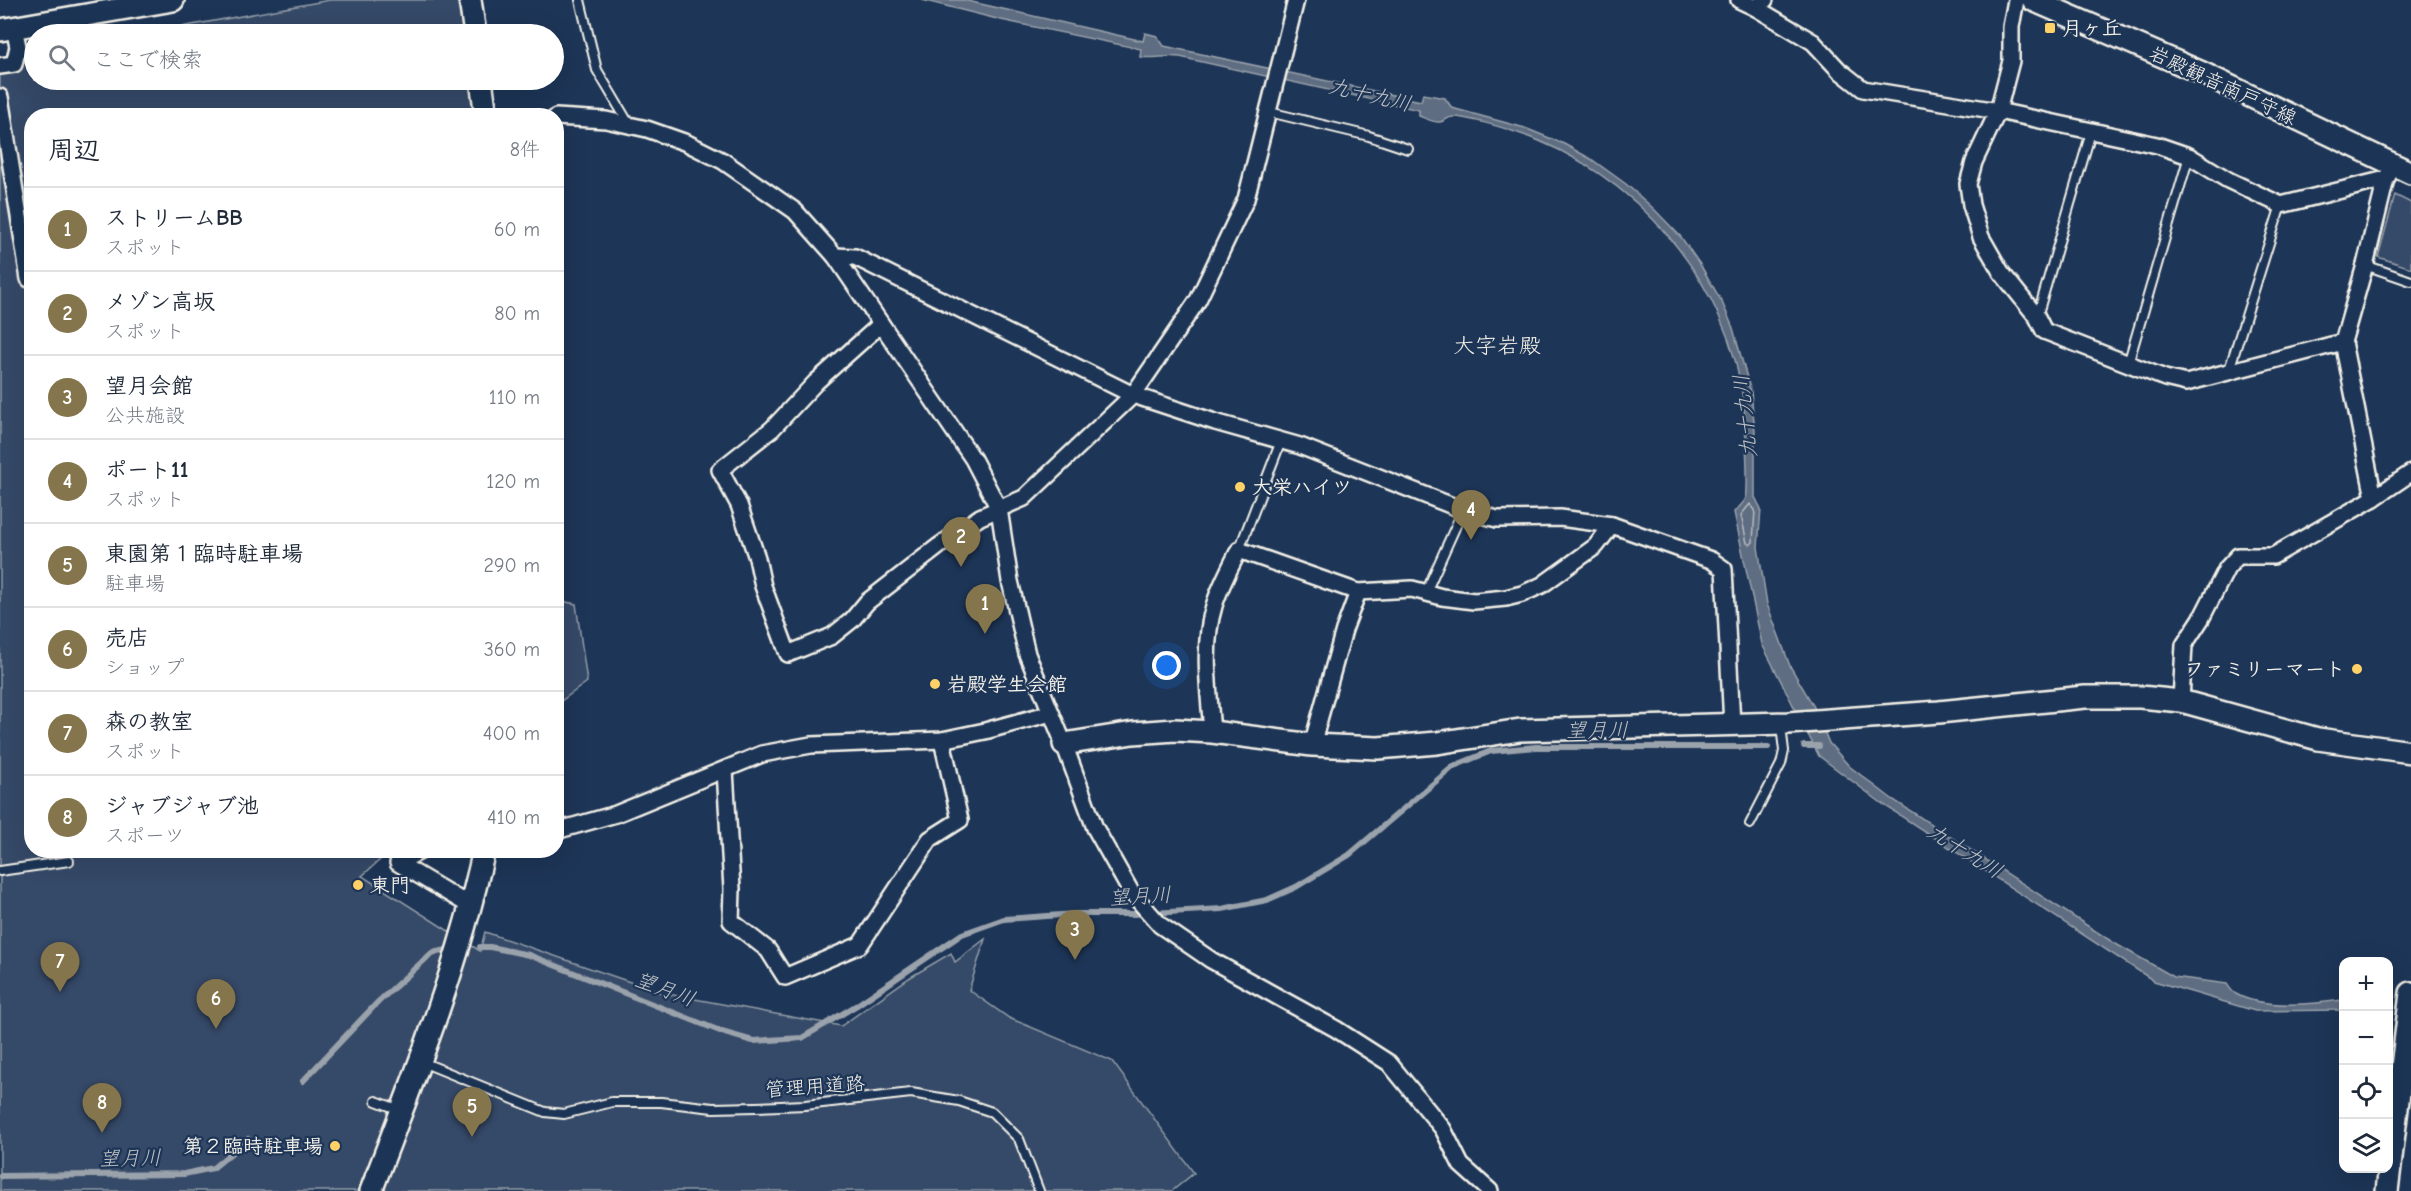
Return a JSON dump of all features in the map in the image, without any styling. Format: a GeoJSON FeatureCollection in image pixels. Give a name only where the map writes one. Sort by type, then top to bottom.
{"type":"FeatureCollection","features":[{"type":"Feature","properties":{"kind":"street"},"geometry":{"type":"LineString","coordinates":[[36,24],[173,0]]}},
{"type":"Feature","properties":{"kind":"street"},"geometry":{"type":"LineString","coordinates":[[470,0],[474,24]]}},
{"type":"Feature","properties":{"kind":"street"},"geometry":{"type":"LineString","coordinates":[[881,324],[816,382],[772,429],[720,470],[739,504],[757,558],[763,586],[788,654],[832,636],[903,572],[980,517],[1024,498],[1133,395],[1198,300],[1246,199],[1296,0]]}},
{"type":"Feature","properties":{"kind":"street"},"geometry":{"type":"LineString","coordinates":[[1739,0],[1760,4],[1813,42],[1839,70],[1863,89],[1998,111],[2157,145],[2189,156],[2228,180],[2281,205],[2397,172]]}},
{"type":"Feature","properties":{"kind":"street"},"geometry":{"type":"LineString","coordinates":[[2016,0],[2011,27],[2011,61],[1998,111],[1974,162],[1968,184],[1971,205],[1981,237],[2001,272],[2037,317],[2043,331],[2165,378],[2186,383],[2343,342]]}},
{"type":"Feature","properties":{"kind":"street","name":"岩殿観音南戸守線"},"geometry":{"type":"LineString","coordinates":[[2033,0],[2202,73],[2397,172]]}},
{"type":"Feature","properties":{"kind":"street"},"geometry":{"type":"LineString","coordinates":[[0,66],[14,64],[18,47],[7,29],[24,26]]}},
{"type":"Feature","properties":{"kind":"street"},"geometry":{"type":"LineString","coordinates":[[482,90],[485,108]]}},
{"type":"Feature","properties":{"kind":"street"},"geometry":{"type":"LineString","coordinates":[[0,97],[24,243]]}},
{"type":"Feature","properties":{"kind":"street"},"geometry":{"type":"LineString","coordinates":[[564,117],[606,120],[630,125],[687,143],[723,161],[795,211],[835,256],[973,459],[999,509],[1010,581],[1027,654],[1095,828],[1131,892],[1160,925],[1211,960],[1345,1034],[1389,1063],[1443,1129],[1461,1166],[1490,1191]]}},
{"type":"Feature","properties":{"kind":"street"},"geometry":{"type":"LineString","coordinates":[[2374,498],[2343,342],[2365,265],[2397,172]]}},
{"type":"Feature","properties":{"kind":"street"},"geometry":{"type":"LineString","coordinates":[[835,256],[855,257],[1133,395],[1281,441],[1463,510],[1497,519],[1560,518],[1612,525],[1711,560],[1724,569],[1732,725]]}},
{"type":"Feature","properties":{"kind":"street"},"geometry":{"type":"LineString","coordinates":[[2181,701],[2184,645],[2201,619],[2227,568],[2238,556],[2273,556],[2374,498],[2411,473]]}},
{"type":"Feature","properties":{"kind":"street"},"geometry":{"type":"LineString","coordinates":[[1212,732],[1209,636],[1213,608],[1221,585],[1239,550],[1358,592],[1412,589],[1474,601],[1522,594],[1542,585],[1596,546],[1612,525]]}},
{"type":"Feature","properties":{"kind":"street"},"geometry":{"type":"LineString","coordinates":[[1312,745],[1344,630],[1358,592]]}},
{"type":"Feature","properties":{"kind":"street"},"geometry":{"type":"LineString","coordinates":[[1064,744],[1133,733],[1175,730],[1212,732],[1312,745],[1378,748],[1437,743],[1520,730],[1784,723],[1939,712],[2085,697],[2140,697],[2181,701],[2318,739],[2411,752]]}},
{"type":"Feature","properties":{"kind":"street"},"geometry":{"type":"LineString","coordinates":[[564,829],[616,814],[762,754],[790,747],[942,740],[1051,713]]}},
{"type":"Feature","properties":{"kind":"street"},"geometry":{"type":"LineString","coordinates":[[725,770],[732,889],[731,921],[768,950],[784,976],[860,945],[930,839],[960,820],[942,740]]}},
{"type":"Feature","properties":{"kind":"street"},"geometry":{"type":"LineString","coordinates":[[407,858],[398,863],[472,907]]}},
{"type":"Feature","properties":{"kind":"street"},"geometry":{"type":"LineString","coordinates":[[371,1191],[421,1061],[472,907],[482,858]]}},
{"type":"Feature","properties":{"kind":"street"},"geometry":{"type":"LineString","coordinates":[[2387,1191],[2411,993]]}},
{"type":"Feature","properties":{"kind":"lane"},"geometry":{"type":"LineString","coordinates":[[580,0],[597,70],[630,125]]}},
{"type":"Feature","properties":{"kind":"lane"},"geometry":{"type":"LineString","coordinates":[[1269,112],[1370,136],[1408,149]]}},
{"type":"Feature","properties":{"kind":"lane"},"geometry":{"type":"LineString","coordinates":[[2037,317],[2091,132]]}},
{"type":"Feature","properties":{"kind":"lane"},"geometry":{"type":"LineString","coordinates":[[2128,364],[2189,156]]}},
{"type":"Feature","properties":{"kind":"lane"},"geometry":{"type":"LineString","coordinates":[[2229,370],[2281,205]]}},
{"type":"Feature","properties":{"kind":"lane"},"geometry":{"type":"LineString","coordinates":[[2365,265],[2411,280]]}},
{"type":"Feature","properties":{"kind":"lane"},"geometry":{"type":"LineString","coordinates":[[1239,550],[1281,441]]}},
{"type":"Feature","properties":{"kind":"lane"},"geometry":{"type":"LineString","coordinates":[[1426,592],[1463,510]]}},
{"type":"Feature","properties":{"kind":"lane"},"geometry":{"type":"LineString","coordinates":[[1750,824],[1781,764],[1784,751],[1784,723]]}},
{"type":"Feature","properties":{"kind":"lane"},"geometry":{"type":"LineString","coordinates":[[0,871],[69,861]]}},
{"type":"Feature","properties":{"kind":"lane","name":"管理用道路"},"geometry":{"type":"LineString","coordinates":[[421,1061],[545,1112],[564,1114],[612,1102],[661,1102],[735,1108],[805,1105],[911,1093],[959,1101],[992,1112],[1019,1138],[1039,1191]]}},
{"type":"Feature","properties":{"kind":"lane"},"geometry":{"type":"LineString","coordinates":[[376,1101],[402,1110]]}},
{"type":"Feature","properties":{"kind":"shaded area"},"geometry":{"type":"Polygon","coordinates":[[[330,0],[461,0],[465,24],[197,24],[330,0]]]}},
{"type":"Feature","properties":{"kind":"shaded area"},"geometry":{"type":"Polygon","coordinates":[[[24,58],[24,90],[476,90],[479,108],[24,108],[24,858],[382,858],[362,876],[480,951],[485,932],[662,993],[841,1026],[909,978],[951,953],[955,962],[985,939],[969,990],[1009,1018],[1112,1061],[1194,1173],[1172,1191],[0,1191],[0,62],[24,58]]]}},
{"type":"Feature","properties":{"kind":"shaded area"},"geometry":{"type":"Polygon","coordinates":[[[2395,195],[2411,203],[2411,268],[2378,257],[2395,195]]]}},
{"type":"Feature","properties":{"kind":"shaded area"},"geometry":{"type":"Polygon","coordinates":[[[564,602],[576,604],[587,682],[564,699],[564,602]]]}},
{"type":"Feature","properties":{"kind":"water","name":"九十九川"},"geometry":{"type":"Polygon","coordinates":[[[922,0],[963,0],[1143,41],[1145,33],[1157,36],[1164,46],[1421,101],[1423,94],[1445,98],[1452,108],[1525,128],[1564,144],[1591,159],[1626,184],[1681,237],[1722,302],[1733,328],[1751,392],[1755,432],[1755,497],[1761,509],[1758,547],[1767,604],[1790,666],[1814,707],[1829,743],[1849,766],[1892,799],[2114,943],[2174,977],[2227,984],[2236,994],[2247,999],[2274,1004],[2339,1000],[2339,1010],[2255,1011],[2154,981],[1884,805],[1819,756],[1762,644],[1734,512],[1745,500],[1747,492],[1744,407],[1735,361],[1719,317],[1697,276],[1669,237],[1636,203],[1599,174],[1558,150],[1515,132],[1484,123],[1453,117],[1435,122],[1419,116],[1419,110],[1180,57],[1140,57],[1141,49],[1001,20],[922,0]]]}},
{"type":"Feature","properties":{"kind":"pier"},"geometry":{"type":"Polygon","coordinates":[[[2411,988],[2411,1006],[2393,1008],[2393,990],[2411,988]]]}},
{"type":"Feature","properties":{"kind":"waterway","name":"望月川"},"geometry":{"type":"LineString","coordinates":[[1804,746],[1819,746]]}},
{"type":"Feature","properties":{"kind":"waterway","name":"望月川"},"geometry":{"type":"LineString","coordinates":[[480,947],[529,955],[725,1033],[753,1041],[802,1038],[857,1005],[962,934],[1004,919],[1222,909],[1267,900],[1296,887],[1349,855],[1454,766],[1491,751],[1536,747],[1768,747]]}},
{"type":"Feature","properties":{"kind":"waterway","name":"望月川"},"geometry":{"type":"LineString","coordinates":[[303,1081],[377,1003],[432,953],[452,949]]}},
{"type":"Feature","properties":{"kind":"waterway","name":"望月川"},"geometry":{"type":"LineString","coordinates":[[0,1176],[184,1174],[213,1168],[248,1139]]}},
{"type":"Feature","properties":{"kind":"place","name":"月ヶ丘"},"geometry":{"type":"Point","coordinates":[2050,28]}},
{"type":"Feature","properties":{"kind":"place","name":"大栄ハイツ"},"geometry":{"type":"Point","coordinates":[1240,487]}},
{"type":"Feature","properties":{"kind":"place","name":"ポート11"},"geometry":{"type":"Point","coordinates":[1471,540]}},
{"type":"Feature","properties":{"kind":"place","name":"メゾン高坂"},"geometry":{"type":"Point","coordinates":[961,567]}},
{"type":"Feature","properties":{"kind":"place","name":"ストリームBB"},"geometry":{"type":"Point","coordinates":[985,634]}},
{"type":"Feature","properties":{"kind":"place","name":"ファミリーマート"},"geometry":{"type":"Point","coordinates":[2357,669]}},
{"type":"Feature","properties":{"kind":"place","name":"岩殿学生会館"},"geometry":{"type":"Point","coordinates":[935,684]}},
{"type":"Feature","properties":{"kind":"place","name":"東門"},"geometry":{"type":"Point","coordinates":[358,885]}},
{"type":"Feature","properties":{"kind":"place","name":"望月会館"},"geometry":{"type":"Point","coordinates":[1075,960]}},
{"type":"Feature","properties":{"kind":"place","name":"森の教室"},"geometry":{"type":"Point","coordinates":[60,992]}},
{"type":"Feature","properties":{"kind":"place","name":"売店"},"geometry":{"type":"Point","coordinates":[216,1029]}},
{"type":"Feature","properties":{"kind":"place","name":"ジャブジャブ池"},"geometry":{"type":"Point","coordinates":[102,1133]}},
{"type":"Feature","properties":{"kind":"place","name":"東園第１臨時駐車場"},"geometry":{"type":"Point","coordinates":[472,1137]}},
{"type":"Feature","properties":{"kind":"place","name":"第２臨時駐車場"},"geometry":{"type":"Point","coordinates":[335,1146]}},
{"type":"Feature","properties":{"kind":"district","name":"大字岩殿"},"geometry":{"type":"Point","coordinates":[1497,345]}}]}
